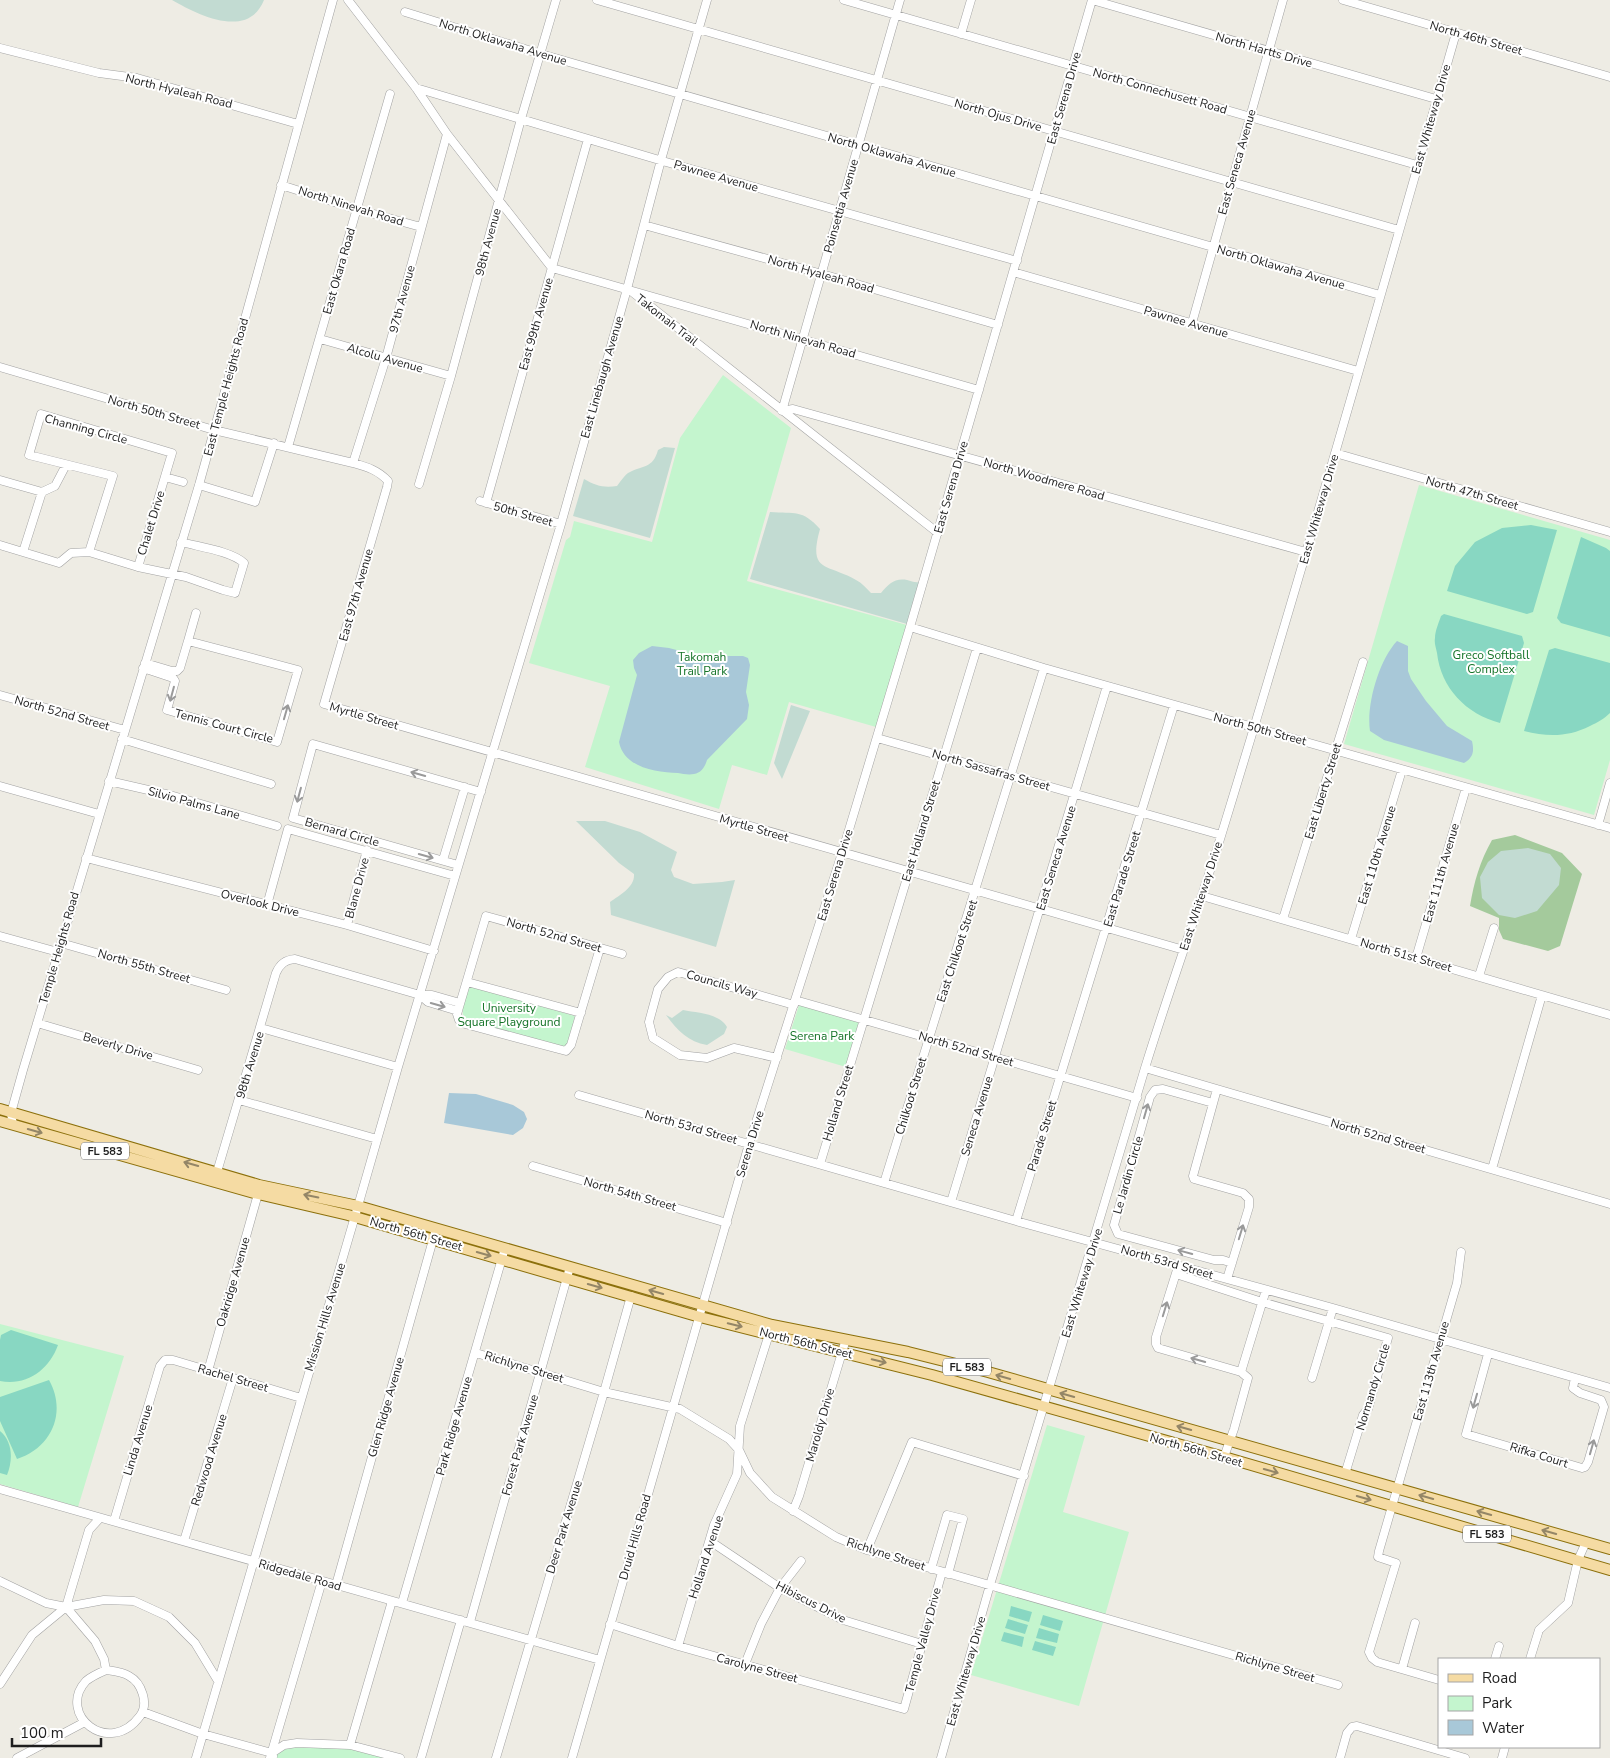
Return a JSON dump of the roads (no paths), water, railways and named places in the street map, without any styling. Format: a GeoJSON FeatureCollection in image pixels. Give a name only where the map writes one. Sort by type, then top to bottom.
{"type":"FeatureCollection","features":[{"type":"Feature","properties":{"kind":"main road","name":"North 56th Street"},"geometry":{"type":"LineString","coordinates":[[0,1109],[263,1186],[358,1206],[502,1259],[569,1272],[703,1306],[842,1351],[1213,1454],[1610,1570]]}},
{"type":"Feature","properties":{"kind":"main road","name":"North 56th Street"},"geometry":{"type":"LineString","coordinates":[[0,1121],[258,1194],[355,1217],[505,1248],[631,1296],[700,1317],[846,1339],[967,1367],[1610,1549]]}},
{"type":"Feature","properties":{"kind":"main road"},"geometry":{"type":"LineString","coordinates":[[58,1137],[70,1135],[94,1142],[100,1141],[102,1138]]}},
{"type":"Feature","properties":{"kind":"main road"},"geometry":{"type":"LineString","coordinates":[[153,1165],[156,1154]]}},
{"type":"Feature","properties":{"kind":"main road"},"geometry":{"type":"LineString","coordinates":[[214,1182],[218,1172]]}},
{"type":"Feature","properties":{"kind":"main road"},"geometry":{"type":"LineString","coordinates":[[962,1383],[967,1367]]}},
{"type":"Feature","properties":{"kind":"main road"},"geometry":{"type":"LineString","coordinates":[[1103,1423],[1109,1407]]}},
{"type":"Feature","properties":{"kind":"main road"},"geometry":{"type":"LineString","coordinates":[[1115,1427],[1120,1410]]}},
{"type":"Feature","properties":{"kind":"main road"},"geometry":{"type":"LineString","coordinates":[[1213,1454],[1218,1438]]}},
{"type":"Feature","properties":{"kind":"street","name":"East Temple Heights Road"},"geometry":{"type":"LineString","coordinates":[[112,772],[199,485],[333,0]]}},
{"type":"Feature","properties":{"kind":"street"},"geometry":{"type":"LineString","coordinates":[[348,0],[416,88],[447,134],[552,268]]}},
{"type":"Feature","properties":{"kind":"street","name":"98th Avenue"},"geometry":{"type":"LineString","coordinates":[[419,484],[556,0]]}},
{"type":"Feature","properties":{"kind":"street","name":"North Ojus Drive"},"geometry":{"type":"LineString","coordinates":[[597,0],[1399,230]]}},
{"type":"Feature","properties":{"kind":"street","name":"East Linebaugh Avenue"},"geometry":{"type":"LineString","coordinates":[[481,792],[561,524],[707,0]]}},
{"type":"Feature","properties":{"kind":"street","name":"North Connechusett Road"},"geometry":{"type":"LineString","coordinates":[[844,0],[1418,165]]}},
{"type":"Feature","properties":{"kind":"street","name":"Poinsettia Avenue"},"geometry":{"type":"LineString","coordinates":[[782,411],[900,0]]}},
{"type":"Feature","properties":{"kind":"street"},"geometry":{"type":"LineString","coordinates":[[961,34],[971,0]]}},
{"type":"Feature","properties":{"kind":"street","name":"North Hartts Drive"},"geometry":{"type":"LineString","coordinates":[[1092,0],[1436,99]]}},
{"type":"Feature","properties":{"kind":"street","name":"East Serena Drive"},"geometry":{"type":"LineString","coordinates":[[805,972],[938,533],[1092,0]]}},
{"type":"Feature","properties":{"kind":"street","name":"East Seneca Avenue"},"geometry":{"type":"LineString","coordinates":[[1192,323],[1283,0]]}},
{"type":"Feature","properties":{"kind":"street","name":"North 46th Street"},"geometry":{"type":"LineString","coordinates":[[1342,0],[1610,77]]}},
{"type":"Feature","properties":{"kind":"street","name":"North Oklawaha Avenue"},"geometry":{"type":"LineString","coordinates":[[405,12],[540,54],[1380,295]]}},
{"type":"Feature","properties":{"kind":"street","name":"East Whiteway Drive"},"geometry":{"type":"LineString","coordinates":[[942,1758],[990,1585],[1045,1407],[1145,1068],[1202,896],[1254,728],[1456,32]]}},
{"type":"Feature","properties":{"kind":"street","name":"North Hyaleah Road"},"geometry":{"type":"LineString","coordinates":[[0,48],[99,73],[137,78],[298,124]]}},
{"type":"Feature","properties":{"kind":"street","name":"Pawnee Avenue"},"geometry":{"type":"LineString","coordinates":[[416,88],[1016,261]]}},
{"type":"Feature","properties":{"kind":"street","name":"East Okara Road"},"geometry":{"type":"LineString","coordinates":[[288,447],[390,94]]}},
{"type":"Feature","properties":{"kind":"street","name":"97th Avenue"},"geometry":{"type":"LineString","coordinates":[[353,463],[386,358],[447,134]]}},
{"type":"Feature","properties":{"kind":"street","name":"East 99th Avenue"},"geometry":{"type":"LineString","coordinates":[[483,502],[588,139]]}},
{"type":"Feature","properties":{"kind":"street","name":"North Ninevah Road"},"geometry":{"type":"LineString","coordinates":[[281,185],[421,227]]}},
{"type":"Feature","properties":{"kind":"street","name":"North Hyaleah Road"},"geometry":{"type":"LineString","coordinates":[[644,225],[822,274],[998,326]]}},
{"type":"Feature","properties":{"kind":"street","name":"Takomah Trail"},"geometry":{"type":"LineString","coordinates":[[552,268],[627,289],[938,533]]}},
{"type":"Feature","properties":{"kind":"street","name":"Pawnee Avenue"},"geometry":{"type":"LineString","coordinates":[[1013,272],[1358,371]]}},
{"type":"Feature","properties":{"kind":"street","name":"North Ninevah Road"},"geometry":{"type":"LineString","coordinates":[[627,289],[979,390]]}},
{"type":"Feature","properties":{"kind":"street","name":"Alcolu Avenue"},"geometry":{"type":"LineString","coordinates":[[320,339],[451,376]]}},
{"type":"Feature","properties":{"kind":"street","name":"North 50th Street"},"geometry":{"type":"LineString","coordinates":[[0,367],[214,430],[353,463],[375,470],[388,481],[387,487]]}},
{"type":"Feature","properties":{"kind":"street","name":"North Woodmere Road"},"geometry":{"type":"LineString","coordinates":[[782,411],[793,409],[1306,552]]}},
{"type":"Feature","properties":{"kind":"street","name":"Channing Circle"},"geometry":{"type":"LineString","coordinates":[[89,552],[113,476],[29,455],[41,414],[172,453],[165,477]]}},
{"type":"Feature","properties":{"kind":"street"},"geometry":{"type":"LineString","coordinates":[[199,485],[255,502],[274,443]]}},
{"type":"Feature","properties":{"kind":"street","name":"North 47th Street"},"geometry":{"type":"LineString","coordinates":[[1335,454],[1610,532]]}},
{"type":"Feature","properties":{"kind":"street"},"geometry":{"type":"LineString","coordinates":[[0,480],[42,492],[55,486],[66,465]]}},
{"type":"Feature","properties":{"kind":"street"},"geometry":{"type":"LineString","coordinates":[[165,477],[183,482]]}},
{"type":"Feature","properties":{"kind":"street","name":"Chalet Drive"},"geometry":{"type":"LineString","coordinates":[[89,552],[138,567],[165,477]]}},
{"type":"Feature","properties":{"kind":"street","name":"East 97th Avenue"},"geometry":{"type":"LineString","coordinates":[[324,704],[387,487]]}},
{"type":"Feature","properties":{"kind":"street"},"geometry":{"type":"LineString","coordinates":[[23,552],[42,492]]}},
{"type":"Feature","properties":{"kind":"street","name":"50th Street"},"geometry":{"type":"LineString","coordinates":[[483,502],[561,524]]}},
{"type":"Feature","properties":{"kind":"street"},"geometry":{"type":"LineString","coordinates":[[138,567],[186,577],[223,590],[235,592],[244,562],[228,554],[182,542]]}},
{"type":"Feature","properties":{"kind":"street"},"geometry":{"type":"LineString","coordinates":[[0,545],[59,564],[71,553],[89,552]]}},
{"type":"Feature","properties":{"kind":"street"},"geometry":{"type":"LineString","coordinates":[[144,666],[172,671],[177,671],[180,668],[196,613]]}},
{"type":"Feature","properties":{"kind":"street","name":"North 50th Street"},"geometry":{"type":"LineString","coordinates":[[910,627],[1044,668],[1610,828]]}},
{"type":"Feature","properties":{"kind":"street","name":"Tennis Court Circle"},"geometry":{"type":"LineString","coordinates":[[144,666],[173,678],[175,681],[167,710],[277,742],[298,670],[188,640]]}},
{"type":"Feature","properties":{"kind":"street","name":"East Holland Street"},"geometry":{"type":"LineString","coordinates":[[874,985],[977,648]]}},
{"type":"Feature","properties":{"kind":"street","name":"East Liberty Street"},"geometry":{"type":"LineString","coordinates":[[1283,919],[1363,662]]}},
{"type":"Feature","properties":{"kind":"street","name":"East Chilkoot Street"},"geometry":{"type":"LineString","coordinates":[[938,1010],[1044,668]]}},
{"type":"Feature","properties":{"kind":"street","name":"East Seneca Avenue"},"geometry":{"type":"LineString","coordinates":[[1003,1030],[1107,686]]}},
{"type":"Feature","properties":{"kind":"street","name":"North 52nd Street"},"geometry":{"type":"LineString","coordinates":[[0,695],[124,730]]}},
{"type":"Feature","properties":{"kind":"street","name":"Myrtle Street"},"geometry":{"type":"LineString","coordinates":[[324,704],[842,854],[1184,950]]}},
{"type":"Feature","properties":{"kind":"street","name":"East Parade Street"},"geometry":{"type":"LineString","coordinates":[[1067,1052],[1174,705]]}},
{"type":"Feature","properties":{"kind":"street","name":"North Sassafras Street"},"geometry":{"type":"LineString","coordinates":[[877,738],[1221,836]]}},
{"type":"Feature","properties":{"kind":"street"},"geometry":{"type":"LineString","coordinates":[[122,739],[271,784]]}},
{"type":"Feature","properties":{"kind":"street","name":"Bernard Circle"},"geometry":{"type":"LineString","coordinates":[[458,865],[292,818],[313,744],[481,792]]}},
{"type":"Feature","properties":{"kind":"street","name":"East 110th Avenue"},"geometry":{"type":"LineString","coordinates":[[1351,939],[1402,770]]}},
{"type":"Feature","properties":{"kind":"street","name":"Temple Heights Road"},"geometry":{"type":"LineString","coordinates":[[13,1125],[11,1113],[112,772]]}},
{"type":"Feature","properties":{"kind":"street","name":"Silvio Palms Lane"},"geometry":{"type":"LineString","coordinates":[[109,781],[170,795],[278,826]]}},
{"type":"Feature","properties":{"kind":"street"},"geometry":{"type":"LineString","coordinates":[[1598,825],[1610,783]]}},
{"type":"Feature","properties":{"kind":"street"},"geometry":{"type":"LineString","coordinates":[[0,786],[99,814]]}},
{"type":"Feature","properties":{"kind":"street"},"geometry":{"type":"LineString","coordinates":[[443,860],[465,787]]}},
{"type":"Feature","properties":{"kind":"street","name":"East 111th Avenue"},"geometry":{"type":"LineString","coordinates":[[1416,958],[1466,788]]}},
{"type":"Feature","properties":{"kind":"street","name":"Mission Hills Avenue"},"geometry":{"type":"LineString","coordinates":[[196,1758],[398,1067],[481,792]]}},
{"type":"Feature","properties":{"kind":"street"},"geometry":{"type":"LineString","coordinates":[[267,905],[288,829],[456,876]]}},
{"type":"Feature","properties":{"kind":"street","name":"Blane Drive"},"geometry":{"type":"LineString","coordinates":[[347,925],[368,850]]}},
{"type":"Feature","properties":{"kind":"street","name":"Overlook Drive"},"geometry":{"type":"LineString","coordinates":[[86,858],[347,925],[434,951]]}},
{"type":"Feature","properties":{"kind":"street","name":"North 51st Street"},"geometry":{"type":"LineString","coordinates":[[1202,896],[1610,1015]]}},
{"type":"Feature","properties":{"kind":"street","name":"North 52nd Street"},"geometry":{"type":"LineString","coordinates":[[467,982],[486,916],[622,954]]}},
{"type":"Feature","properties":{"kind":"street"},"geometry":{"type":"LineString","coordinates":[[1479,976],[1494,928]]}},
{"type":"Feature","properties":{"kind":"street"},"geometry":{"type":"LineString","coordinates":[[0,936],[58,952]]}},
{"type":"Feature","properties":{"kind":"street","name":"North 55th Street"},"geometry":{"type":"LineString","coordinates":[[61,943],[226,990]]}},
{"type":"Feature","properties":{"kind":"street"},"geometry":{"type":"LineString","coordinates":[[581,1013],[467,982],[457,1014],[459,1020],[465,1024],[566,1051],[571,1045],[581,1013],[600,948]]}},
{"type":"Feature","properties":{"kind":"street","name":"98th Avenue"},"geometry":{"type":"LineString","coordinates":[[218,1172],[276,973],[286,960],[294,959],[420,995]]}},
{"type":"Feature","properties":{"kind":"street","name":"Councils Way"},"geometry":{"type":"LineString","coordinates":[[777,1058],[734,1048],[708,1058],[680,1054],[653,1038],[649,1022],[658,990],[668,977],[678,972],[794,1003]]}},
{"type":"Feature","properties":{"kind":"street","name":"Serena Drive"},"geometry":{"type":"LineString","coordinates":[[700,1317],[749,1144],[805,972]]}},
{"type":"Feature","properties":{"kind":"street","name":"Holland Street"},"geometry":{"type":"LineString","coordinates":[[820,1164],[874,985]]}},
{"type":"Feature","properties":{"kind":"street"},"geometry":{"type":"LineString","coordinates":[[1492,1169],[1542,994]]}},
{"type":"Feature","properties":{"kind":"street"},"geometry":{"type":"LineString","coordinates":[[420,995],[428,1002],[459,1007]]}},
{"type":"Feature","properties":{"kind":"street","name":"North 52nd Street"},"geometry":{"type":"LineString","coordinates":[[794,1003],[864,1019],[1136,1098]]}},
{"type":"Feature","properties":{"kind":"street","name":"Chilkoot Street"},"geometry":{"type":"LineString","coordinates":[[884,1183],[938,1010]]}},
{"type":"Feature","properties":{"kind":"street","name":"Beverly Drive"},"geometry":{"type":"LineString","coordinates":[[37,1023],[198,1070]]}},
{"type":"Feature","properties":{"kind":"street"},"geometry":{"type":"LineString","coordinates":[[261,1028],[398,1067]]}},
{"type":"Feature","properties":{"kind":"street","name":"Seneca Avenue"},"geometry":{"type":"LineString","coordinates":[[951,1202],[1003,1030]]}},
{"type":"Feature","properties":{"kind":"street","name":"Parade Street"},"geometry":{"type":"LineString","coordinates":[[1016,1221],[1067,1052]]}},
{"type":"Feature","properties":{"kind":"street","name":"North 52nd Street"},"geometry":{"type":"LineString","coordinates":[[1145,1068],[1610,1204]]}},
{"type":"Feature","properties":{"kind":"street","name":"Le Jardin Circle"},"geometry":{"type":"LineString","coordinates":[[1213,1103],[1162,1088],[1155,1090],[1150,1097],[1114,1225],[1118,1234],[1214,1260],[1232,1263]]}},
{"type":"Feature","properties":{"kind":"street"},"geometry":{"type":"LineString","coordinates":[[1217,1089],[1193,1176],[1194,1179],[1243,1193],[1249,1199],[1249,1207],[1227,1279]]}},
{"type":"Feature","properties":{"kind":"street","name":"North 53rd Street"},"geometry":{"type":"LineString","coordinates":[[580,1095],[1016,1221],[1333,1308],[1610,1388]]}},
{"type":"Feature","properties":{"kind":"street"},"geometry":{"type":"LineString","coordinates":[[239,1100],[377,1139]]}},
{"type":"Feature","properties":{"kind":"street","name":"North 54th Street"},"geometry":{"type":"LineString","coordinates":[[533,1166],[727,1222]]}},
{"type":"Feature","properties":{"kind":"street","name":"Oakridge Avenue"},"geometry":{"type":"LineString","coordinates":[[208,1370],[258,1194]]}},
{"type":"Feature","properties":{"kind":"street","name":"Glen Ridge Avenue"},"geometry":{"type":"LineString","coordinates":[[336,1585],[434,1234]]}},
{"type":"Feature","properties":{"kind":"street","name":"Park Ridge Avenue"},"geometry":{"type":"LineString","coordinates":[[402,1604],[505,1248]]}},
{"type":"Feature","properties":{"kind":"street","name":"East 113th Avenue"},"geometry":{"type":"LineString","coordinates":[[1402,1669],[1377,1662],[1369,1652],[1396,1562],[1378,1557],[1457,1283],[1461,1252]]}},
{"type":"Feature","properties":{"kind":"street"},"geometry":{"type":"LineString","coordinates":[[1178,1265],[1156,1337],[1158,1348],[1241,1372],[1248,1378],[1224,1458]]}},
{"type":"Feature","properties":{"kind":"street","name":"Forest Park Avenue"},"geometry":{"type":"LineString","coordinates":[[470,1622],[569,1272]]}},
{"type":"Feature","properties":{"kind":"street","name":"Normandy Circle"},"geometry":{"type":"LineString","coordinates":[[1176,1274],[1262,1302],[1388,1338],[1368,1409],[1363,1415],[1345,1474]]}},
{"type":"Feature","properties":{"kind":"street"},"geometry":{"type":"LineString","coordinates":[[1241,1372],[1266,1290]]}},
{"type":"Feature","properties":{"kind":"street","name":"Deer Park Avenue"},"geometry":{"type":"LineString","coordinates":[[496,1758],[631,1296]]}},
{"type":"Feature","properties":{"kind":"street"},"geometry":{"type":"LineString","coordinates":[[1312,1378],[1333,1308]]}},
{"type":"Feature","properties":{"kind":"street","name":"Druid Hills Road"},"geometry":{"type":"LineString","coordinates":[[572,1758],[672,1408],[700,1317]]}},
{"type":"Feature","properties":{"kind":"street","name":"Holland Avenue"},"geometry":{"type":"LineString","coordinates":[[678,1646],[714,1525],[737,1474],[740,1426],[771,1329]]}},
{"type":"Feature","properties":{"kind":"street","name":"Maroldy Drive"},"geometry":{"type":"LineString","coordinates":[[793,1510],[799,1496],[846,1339]]}},
{"type":"Feature","properties":{"kind":"street","name":"Richlyne Street"},"geometry":{"type":"LineString","coordinates":[[476,1353],[604,1392],[680,1409],[729,1439],[739,1450],[750,1473],[772,1497],[836,1537],[867,1550],[1338,1685]]}},
{"type":"Feature","properties":{"kind":"street","name":"Rifka Court"},"geometry":{"type":"LineString","coordinates":[[1488,1354],[1466,1434],[1582,1468],[1588,1462],[1604,1407],[1601,1400],[1580,1393],[1574,1388],[1574,1378]]}},
{"type":"Feature","properties":{"kind":"street","name":"Rachel Street"},"geometry":{"type":"LineString","coordinates":[[165,1360],[173,1360],[301,1398]]}},
{"type":"Feature","properties":{"kind":"street","name":"Linda Avenue"},"geometry":{"type":"LineString","coordinates":[[114,1521],[160,1366],[165,1360]]}},
{"type":"Feature","properties":{"kind":"street","name":"Redwood Avenue"},"geometry":{"type":"LineString","coordinates":[[184,1541],[234,1378]]}},
{"type":"Feature","properties":{"kind":"street"},"geometry":{"type":"LineString","coordinates":[[867,1550],[912,1442],[1024,1476]]}},
{"type":"Feature","properties":{"kind":"street","name":"Ridgedale Road"},"geometry":{"type":"LineString","coordinates":[[0,1489],[600,1660]]}},
{"type":"Feature","properties":{"kind":"street","name":"Temple Valley Drive"},"geometry":{"type":"LineString","coordinates":[[904,1708],[922,1644],[963,1519],[947,1514],[931,1569]]}},
{"type":"Feature","properties":{"kind":"street"},"geometry":{"type":"LineString","coordinates":[[0,1684],[32,1635],[66,1607],[89,1530],[100,1518]]}},
{"type":"Feature","properties":{"kind":"street","name":"Hibiscus Drive"},"geometry":{"type":"LineString","coordinates":[[710,1541],[780,1588],[843,1620],[922,1644]]}},
{"type":"Feature","properties":{"kind":"street"},"geometry":{"type":"LineString","coordinates":[[1530,1658],[1539,1630],[1568,1603],[1578,1560],[1586,1542]]}},
{"type":"Feature","properties":{"kind":"street"},"geometry":{"type":"LineString","coordinates":[[745,1664],[761,1624],[780,1588],[800,1561]]}},
{"type":"Feature","properties":{"kind":"street"},"geometry":{"type":"LineString","coordinates":[[0,1581],[46,1603],[66,1607],[104,1600],[134,1601],[169,1617],[195,1643],[218,1681]]}},
{"type":"Feature","properties":{"kind":"street"},"geometry":{"type":"LineString","coordinates":[[272,1756],[322,1581]]}},
{"type":"Feature","properties":{"kind":"street"},"geometry":{"type":"LineString","coordinates":[[350,1745],[392,1601]]}},
{"type":"Feature","properties":{"kind":"street"},"geometry":{"type":"LineString","coordinates":[[66,1607],[95,1641],[104,1659],[106,1670]]}},
{"type":"Feature","properties":{"kind":"street"},"geometry":{"type":"LineString","coordinates":[[421,1758],[461,1620]]}},
{"type":"Feature","properties":{"kind":"street"},"geometry":{"type":"LineString","coordinates":[[1415,1622],[1402,1669],[1438,1680]]}},
{"type":"Feature","properties":{"kind":"street","name":"Carolyne Street"},"geometry":{"type":"LineString","coordinates":[[610,1624],[678,1646],[904,1708]]}},
{"type":"Feature","properties":{"kind":"street"},"geometry":{"type":"LineString","coordinates":[[1495,1658],[1499,1646]]}},
{"type":"Feature","properties":{"kind":"street"},"geometry":{"type":"LineString","coordinates":[[106,1670],[129,1676],[137,1683],[144,1695],[143,1712],[133,1727],[122,1734],[108,1735],[96,1732],[83,1723],[79,1712],[78,1696],[86,1682],[93,1676],[106,1670]]}},
{"type":"Feature","properties":{"kind":"street"},"geometry":{"type":"LineString","coordinates":[[143,1712],[272,1756]]}},
{"type":"Feature","properties":{"kind":"street"},"geometry":{"type":"LineString","coordinates":[[17,1758],[83,1723]]}},
{"type":"Feature","properties":{"kind":"street"},"geometry":{"type":"LineString","coordinates":[[1340,1758],[1347,1733],[1352,1727],[1357,1726],[1465,1758]]}},
{"type":"Feature","properties":{"kind":"street"},"geometry":{"type":"LineString","coordinates":[[272,1756],[284,1745],[297,1743],[350,1745],[400,1758]]}},
{"type":"Feature","properties":{"kind":"water"},"geometry":{"type":"Polygon","coordinates":[[[1397,641],[1408,646],[1408,671],[1411,679],[1426,701],[1447,726],[1472,741],[1473,754],[1464,763],[1384,740],[1370,731],[1370,709],[1375,683],[1385,659],[1397,641]]]}},
{"type":"Feature","properties":{"kind":"water"},"geometry":{"type":"Polygon","coordinates":[[[652,646],[669,648],[699,656],[743,656],[748,658],[750,665],[746,692],[749,705],[747,719],[707,760],[699,772],[688,774],[651,770],[634,763],[622,751],[619,742],[637,675],[633,660],[639,653],[652,646]]]}},
{"type":"Feature","properties":{"kind":"water"},"geometry":{"type":"Polygon","coordinates":[[[449,1093],[476,1094],[513,1105],[524,1112],[527,1119],[523,1128],[513,1135],[444,1123],[449,1093]]]}},
{"type":"Feature","properties":{"kind":"park label","name":"Greco Softball Complex"},"geometry":{"type":"Point","coordinates":[1491,662]}},
{"type":"Feature","properties":{"kind":"park label","name":"Takomah Trail Park"},"geometry":{"type":"Point","coordinates":[702,664]}},
{"type":"Feature","properties":{"kind":"park label","name":"University Square Playground"},"geometry":{"type":"Point","coordinates":[509,1015]}},
{"type":"Feature","properties":{"kind":"park label","name":"Serena Park"},"geometry":{"type":"Point","coordinates":[822,1036]}}]}
